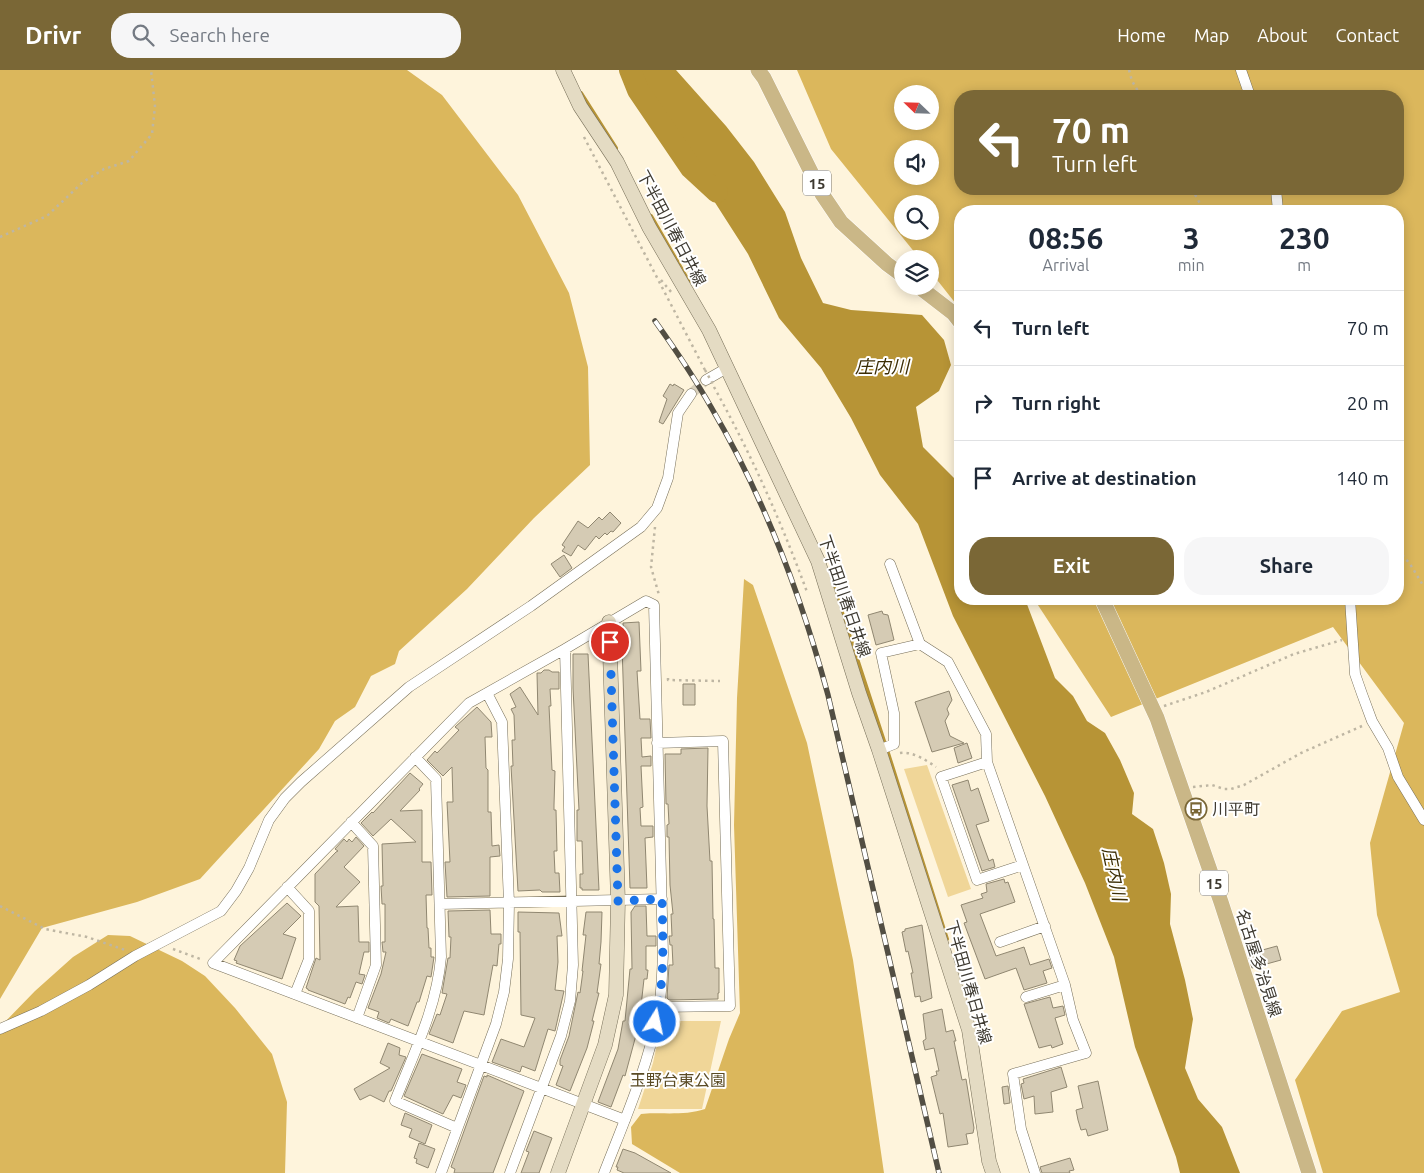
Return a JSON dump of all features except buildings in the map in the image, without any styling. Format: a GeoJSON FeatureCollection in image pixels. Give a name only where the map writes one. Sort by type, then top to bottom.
{"type":"FeatureCollection","features":[{"type":"Feature","properties":{"kind":"main road","name":"下半田川春日井線"},"geometry":{"type":"LineString","coordinates":[[563,70],[580,106],[617,162],[649,227],[708,330],[818,561],[968,1030],[988,1161],[992,1173]]}},
{"type":"Feature","properties":{"kind":"main road","name":"15"},"geometry":{"type":"LineString","coordinates":[[758,70],[764,78],[822,194],[841,222],[894,269]]}},
{"type":"Feature","properties":{"kind":"main road"},"geometry":{"type":"LineString","coordinates":[[930,295],[954,314]]}},
{"type":"Feature","properties":{"kind":"main road","name":"名古屋多治見線"},"geometry":{"type":"LineString","coordinates":[[1105,605],[1154,711],[1221,902],[1309,1173]]}},
{"type":"Feature","properties":{"kind":"main road"},"geometry":{"type":"LineString","coordinates":[[558,1173],[605,1045],[616,995],[618,901],[609,622]]}},
{"type":"Feature","properties":{"kind":"street"},"geometry":{"type":"LineString","coordinates":[[1240,70],[1248,90]]}},
{"type":"Feature","properties":{"kind":"street"},"geometry":{"type":"LineString","coordinates":[[708,379],[727,368]]}},
{"type":"Feature","properties":{"kind":"street"},"geometry":{"type":"LineString","coordinates":[[0,1029],[41,1011],[164,940],[221,912],[249,868],[269,820],[284,798],[409,687],[531,606],[641,527],[657,508],[668,478],[678,413],[691,394]]}},
{"type":"Feature","properties":{"kind":"street"},"geometry":{"type":"LineString","coordinates":[[890,564],[920,644],[948,662],[986,734],[987,762],[1045,926],[1065,985],[1073,1020],[1086,1053],[1013,1074],[1021,1129],[1034,1173]]}},
{"type":"Feature","properties":{"kind":"street"},"geometry":{"type":"LineString","coordinates":[[605,1173],[625,1120],[645,1066],[659,1007],[663,954],[654,605],[646,600],[565,649],[469,703],[213,963],[625,1120]]}},
{"type":"Feature","properties":{"kind":"street"},"geometry":{"type":"LineString","coordinates":[[1350,605],[1355,674],[1372,721],[1388,748],[1398,778],[1424,820]]}},
{"type":"Feature","properties":{"kind":"street"},"geometry":{"type":"LineString","coordinates":[[879,750],[894,744],[894,712],[881,653],[920,644]]}},
{"type":"Feature","properties":{"kind":"street"},"geometry":{"type":"LineString","coordinates":[[510,1173],[561,1036],[570,1001],[573,965],[565,649]]}},
{"type":"Feature","properties":{"kind":"street"},"geometry":{"type":"LineString","coordinates":[[441,1173],[496,1024],[504,992],[508,959],[509,903],[502,722],[487,693]]}},
{"type":"Feature","properties":{"kind":"street"},"geometry":{"type":"LineString","coordinates":[[657,743],[723,741],[730,1006],[659,1007]]}},
{"type":"Feature","properties":{"kind":"street"},"geometry":{"type":"LineString","coordinates":[[415,757],[436,779],[440,976],[435,995],[395,1101],[457,1128]]}},
{"type":"Feature","properties":{"kind":"street"},"geometry":{"type":"LineString","coordinates":[[987,762],[940,777],[977,880],[1023,865]]}},
{"type":"Feature","properties":{"kind":"street"},"geometry":{"type":"LineString","coordinates":[[351,822],[373,846],[376,965],[358,1018]]}},
{"type":"Feature","properties":{"kind":"street"},"geometry":{"type":"LineString","coordinates":[[287,887],[310,911],[309,959],[296,994]]}},
{"type":"Feature","properties":{"kind":"street"},"geometry":{"type":"LineString","coordinates":[[440,904],[662,899]]}},
{"type":"Feature","properties":{"kind":"street"},"geometry":{"type":"LineString","coordinates":[[1000,942],[1045,926]]}},
{"type":"Feature","properties":{"kind":"street"},"geometry":{"type":"LineString","coordinates":[[1026,997],[1065,985]]}},
{"type":"Feature","properties":{"kind":"path"},"geometry":{"type":"LineString","coordinates":[[0,237],[47,216],[83,182],[104,169],[129,161],[152,134],[154,106],[151,70]]}},
{"type":"Feature","properties":{"kind":"path"},"geometry":{"type":"LineString","coordinates":[[1129,70],[1137,90]]}},
{"type":"Feature","properties":{"kind":"path"},"geometry":{"type":"LineString","coordinates":[[583,135],[708,379],[736,427],[757,469],[785,533],[807,592]]}},
{"type":"Feature","properties":{"kind":"path"},"geometry":{"type":"LineString","coordinates":[[657,508],[651,567],[659,595]]}},
{"type":"Feature","properties":{"kind":"path"},"geometry":{"type":"LineString","coordinates":[[1404,557],[1424,587]]}},
{"type":"Feature","properties":{"kind":"path"},"geometry":{"type":"LineString","coordinates":[[1154,711],[1162,706],[1206,692],[1294,654],[1353,637]]}},
{"type":"Feature","properties":{"kind":"path"},"geometry":{"type":"LineString","coordinates":[[667,670],[668,680],[720,681]]}},
{"type":"Feature","properties":{"kind":"path"},"geometry":{"type":"LineString","coordinates":[[1182,789],[1212,785],[1224,789],[1244,786],[1301,753],[1372,721]]}},
{"type":"Feature","properties":{"kind":"path"},"geometry":{"type":"LineString","coordinates":[[894,744],[900,753],[906,752],[927,761],[939,770],[940,777]]}},
{"type":"Feature","properties":{"kind":"path"},"geometry":{"type":"LineString","coordinates":[[0,906],[45,929],[87,937],[124,949],[135,956]]}},
{"type":"Feature","properties":{"kind":"path"},"geometry":{"type":"LineString","coordinates":[[164,940],[167,947],[213,963]]}},
{"type":"Feature","properties":{"kind":"green space"},"geometry":{"type":"Polygon","coordinates":[[[927,765],[971,889],[948,897],[904,769],[927,765]]]}},
{"type":"Feature","properties":{"kind":"green space","name":"玉野台東公園"},"geometry":{"type":"Polygon","coordinates":[[[662,1021],[721,1021],[702,1109],[638,1109],[653,1063],[662,1021]]]}},
{"type":"Feature","properties":{"kind":"shaded area"},"geometry":{"type":"Polygon","coordinates":[[[0,70],[407,70],[442,95],[518,195],[569,293],[588,367],[590,465],[534,518],[467,589],[399,651],[395,664],[371,676],[355,707],[335,721],[319,749],[200,879],[137,902],[42,928],[0,999],[0,70]]]}},
{"type":"Feature","properties":{"kind":"shaded area"},"geometry":{"type":"Polygon","coordinates":[[[797,70],[1424,70],[1424,1173],[1323,1173],[1295,1080],[1342,1011],[1400,992],[1377,915],[1370,843],[1404,723],[1333,627],[1111,717],[1038,605],[1404,605],[1404,205],[954,205],[954,301],[939,282],[939,250],[913,250],[905,240],[939,240],[939,195],[894,195],[894,227],[831,149],[797,70]]]}},
{"type":"Feature","properties":{"kind":"shaded area"},"geometry":{"type":"Polygon","coordinates":[[[744,579],[753,585],[807,743],[853,960],[884,1173],[680,1173],[632,1144],[631,1127],[641,1114],[682,1113],[705,1109],[740,1013],[734,825],[737,698],[744,579]]]}},
{"type":"Feature","properties":{"kind":"shaded area"},"geometry":{"type":"Polygon","coordinates":[[[108,935],[130,936],[182,961],[205,976],[235,1008],[272,1054],[287,1102],[285,1173],[0,1173],[0,1027],[35,991],[73,957],[108,935]]]}},
{"type":"Feature","properties":{"kind":"water","name":"庄内川"},"geometry":{"type":"Polygon","coordinates":[[[622,70],[676,70],[726,126],[754,162],[785,212],[801,258],[823,303],[851,310],[922,315],[944,340],[951,365],[939,391],[916,407],[923,447],[954,478],[954,605],[1027,605],[1055,678],[1073,696],[1087,721],[1105,733],[1120,760],[1134,793],[1132,814],[1153,829],[1164,863],[1171,894],[1170,924],[1193,1019],[1185,1068],[1198,1099],[1222,1127],[1240,1173],[1180,1173],[1176,1157],[1135,1047],[1114,957],[1085,883],[1045,796],[953,616],[918,524],[880,475],[851,418],[821,368],[779,318],[748,254],[664,123],[622,70]]]}},
{"type":"Feature","properties":{"kind":"waterway","name":"庄内川"},"geometry":{"type":"LineString","coordinates":[[630,70],[638,90],[691,168],[717,192]]}},
{"type":"Feature","properties":{"kind":"waterway"},"geometry":{"type":"LineString","coordinates":[[581,93],[616,148]]}},
{"type":"Feature","properties":{"kind":"waterway"},"geometry":{"type":"LineString","coordinates":[[651,216],[689,282]]}},
{"type":"Feature","properties":{"kind":"waterway"},"geometry":{"type":"LineString","coordinates":[[831,579],[884,741]]}},
{"type":"Feature","properties":{"kind":"waterway"},"geometry":{"type":"LineString","coordinates":[[888,753],[947,939]]}},
{"type":"Feature","properties":{"kind":"tunnel"},"geometry":{"type":"LineString","coordinates":[[691,394],[706,380]]}},
{"type":"Feature","properties":{"kind":"railway"},"geometry":{"type":"LineString","coordinates":[[655,321],[705,396],[748,476],[779,547],[806,620],[828,695],[939,1173]]}},
{"type":"Feature","properties":{"kind":"place","name":"川平町"},"geometry":{"type":"Point","coordinates":[1196,809]}},
{"type":"Feature","properties":{"kind":"route"},"geometry":{"type":"LineString","coordinates":[[610,642],[618,901],[662,899],[663,954],[659,1007],[655,1022]]}}]}
